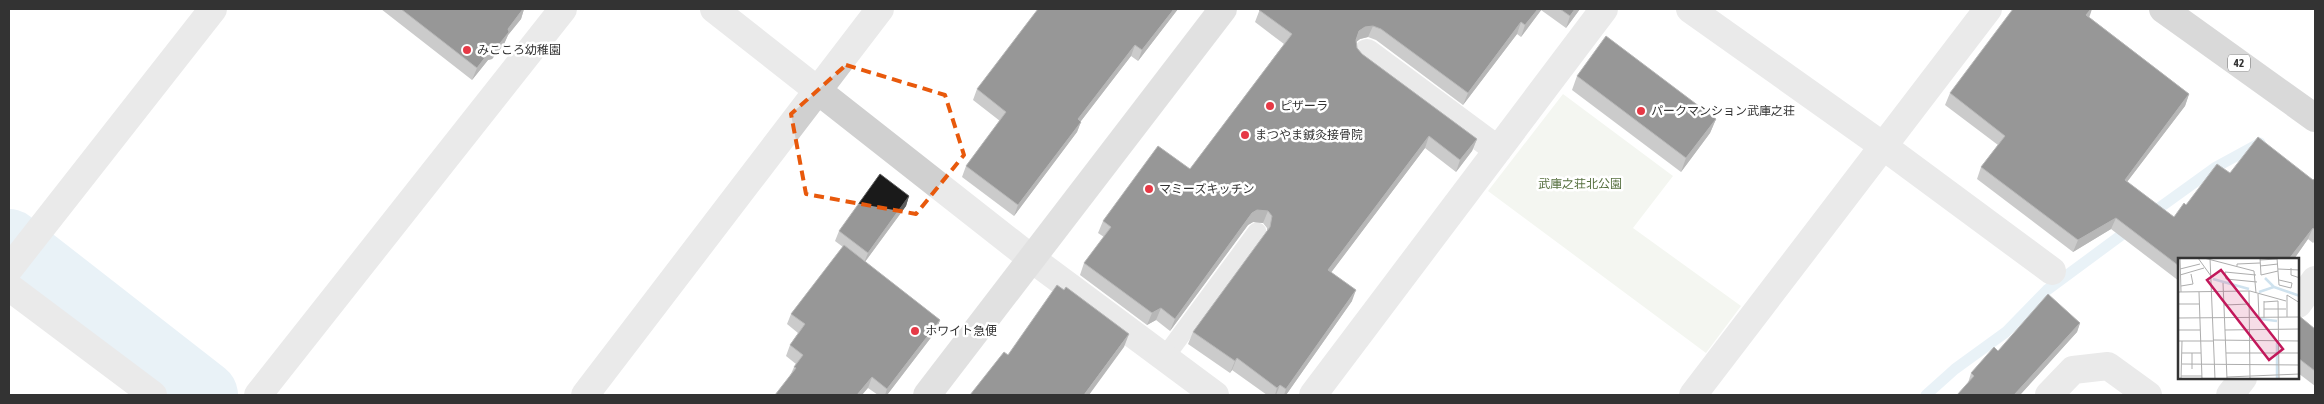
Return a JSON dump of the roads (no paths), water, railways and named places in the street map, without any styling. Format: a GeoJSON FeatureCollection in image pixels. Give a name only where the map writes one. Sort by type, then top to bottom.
{"type":"FeatureCollection","features":[{"type":"Feature","properties":{"kind":"main road","name":"42"},"geometry":{"type":"LineString","coordinates":[[2163,9],[2315,118]]}},
{"type":"Feature","properties":{"kind":"street"},"geometry":{"type":"LineString","coordinates":[[153,395],[15,265],[213,9]]}},
{"type":"Feature","properties":{"kind":"street"},"geometry":{"type":"LineString","coordinates":[[258,395],[563,9]]}},
{"type":"Feature","properties":{"kind":"street"},"geometry":{"type":"LineString","coordinates":[[714,9],[1032,259],[1215,395]]}},
{"type":"Feature","properties":{"kind":"street"},"geometry":{"type":"LineString","coordinates":[[585,395],[880,9]]}},
{"type":"Feature","properties":{"kind":"street"},"geometry":{"type":"LineString","coordinates":[[927,395],[1224,9]]}},
{"type":"Feature","properties":{"kind":"street"},"geometry":{"type":"LineString","coordinates":[[1313,395],[1604,9]]}},
{"type":"Feature","properties":{"kind":"street"},"geometry":{"type":"LineString","coordinates":[[1690,9],[1883,146],[2052,271]]}},
{"type":"Feature","properties":{"kind":"street"},"geometry":{"type":"LineString","coordinates":[[1693,395],[1986,10]]}},
{"type":"Feature","properties":{"kind":"street"},"geometry":{"type":"LineString","coordinates":[[1368,52],[1498,150]]}},
{"type":"Feature","properties":{"kind":"street"},"geometry":{"type":"LineString","coordinates":[[2299,303],[2315,280]]}},
{"type":"Feature","properties":{"kind":"street"},"geometry":{"type":"LineString","coordinates":[[2049,395],[2073,370],[2108,366],[2148,395]]}},
{"type":"Feature","properties":{"kind":"street"},"geometry":{"type":"LineString","coordinates":[[2230,395],[2242,379]]}},
{"type":"Feature","properties":{"kind":"lane"},"geometry":{"type":"LineString","coordinates":[[1164,358],[1256,232]]}},
{"type":"Feature","properties":{"kind":"waterway"},"geometry":{"type":"LineString","coordinates":[[2148,216],[2216,167],[2260,143]]}},
{"type":"Feature","properties":{"kind":"waterway"},"geometry":{"type":"LineString","coordinates":[[1926,395],[1955,369],[2006,332],[2047,290],[2131,228]]}},
{"type":"Feature","properties":{"kind":"waterway"},"geometry":{"type":"LineString","coordinates":[[9,243],[204,395]]}},
{"type":"Feature","properties":{"kind":"place","name":"みこころ幼稚園"},"geometry":{"type":"Point","coordinates":[467,50]}},
{"type":"Feature","properties":{"kind":"place","name":"ピザーラ"},"geometry":{"type":"Point","coordinates":[1270,106]}},
{"type":"Feature","properties":{"kind":"place","name":"パークマンション武庫之荘"},"geometry":{"type":"Point","coordinates":[1641,111]}},
{"type":"Feature","properties":{"kind":"place","name":"まつやま鍼灸接骨院"},"geometry":{"type":"Point","coordinates":[1245,135]}},
{"type":"Feature","properties":{"kind":"place","name":"マミーズキッチン"},"geometry":{"type":"Point","coordinates":[1149,189]}},
{"type":"Feature","properties":{"kind":"place","name":"ホワイト急便"},"geometry":{"type":"Point","coordinates":[915,331]}},
{"type":"Feature","properties":{"kind":"park label","name":"武庫之荘北公園"},"geometry":{"type":"Point","coordinates":[1580,184]}}]}
